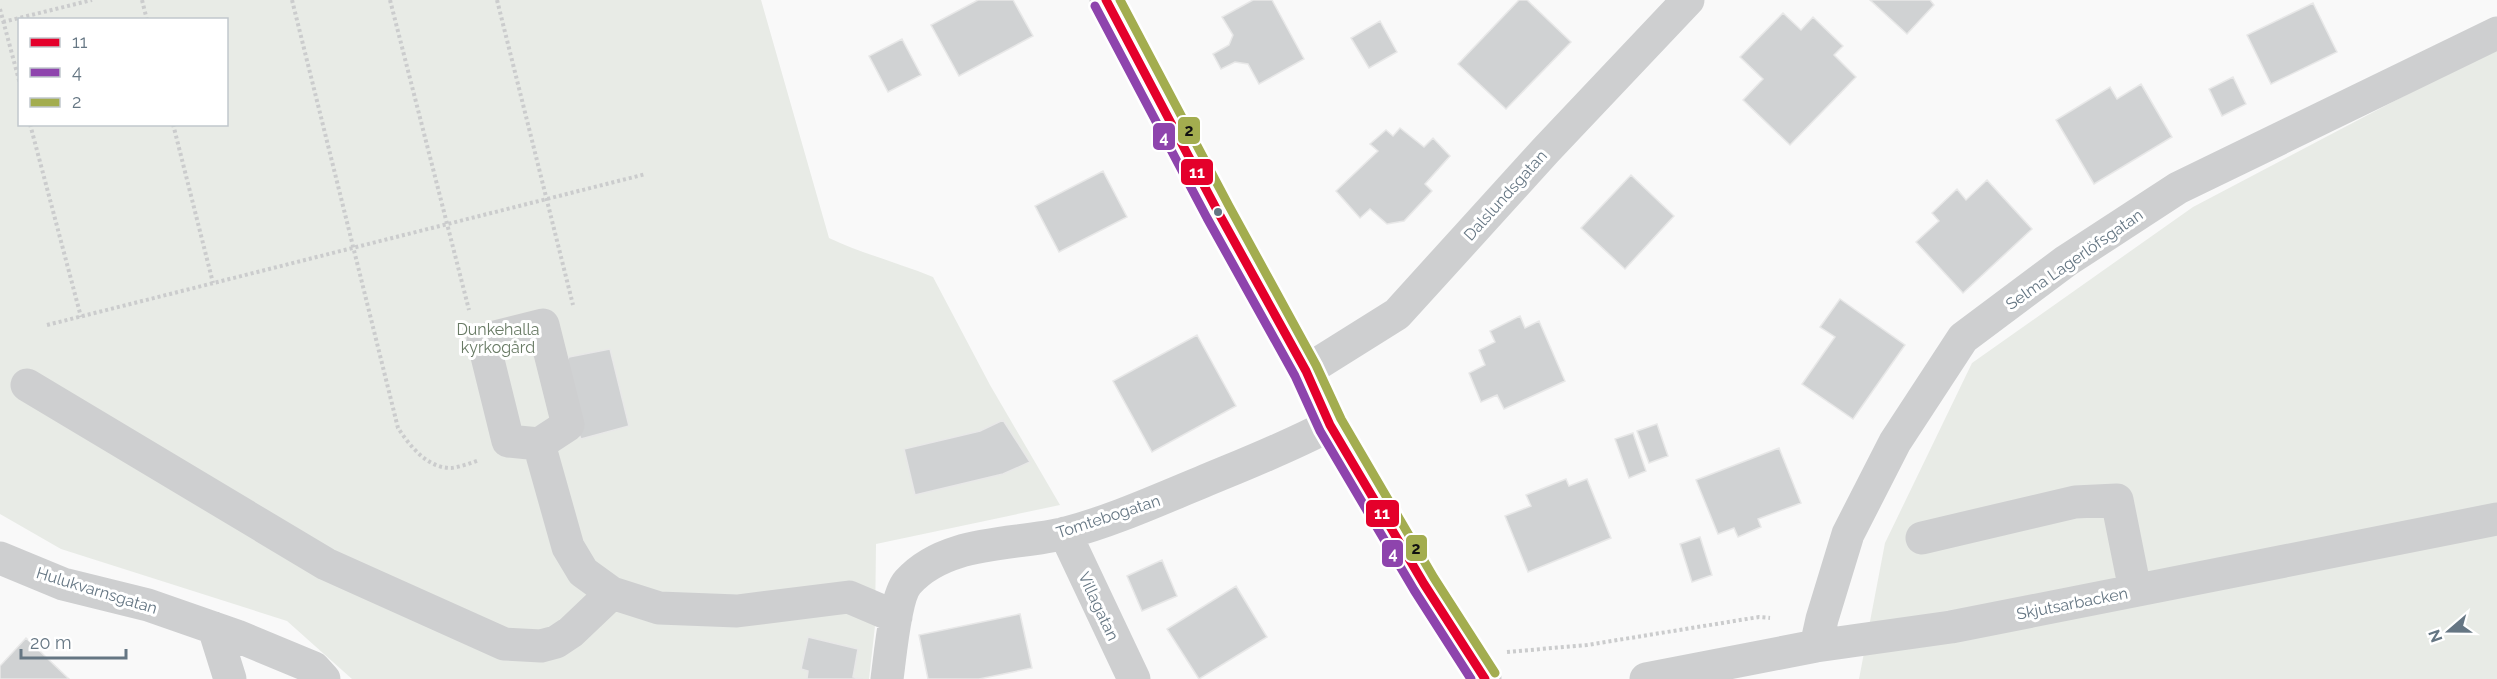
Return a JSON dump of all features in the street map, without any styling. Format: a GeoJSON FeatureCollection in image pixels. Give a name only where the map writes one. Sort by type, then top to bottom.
{"type":"FeatureCollection","features":[{"type":"Feature","properties":{"kind":"street"},"geometry":{"type":"LineString","coordinates":[[1106,0],[1218,212],[1306,371],[1330,425],[1424,584],[1493,665]]}},
{"type":"Feature","properties":{"kind":"street","name":"Dalslundsgatan"},"geometry":{"type":"LineString","coordinates":[[1306,371],[1397,314],[1546,150],[1688,0]]}},
{"type":"Feature","properties":{"kind":"street","name":"Selma Lagerlöfsgatan"},"geometry":{"type":"LineString","coordinates":[[1819,633],[1848,534],[1896,442],[1963,338],[2066,261],[2178,189],[2497,33]]}},
{"type":"Feature","properties":{"kind":"street"},"geometry":{"type":"LineString","coordinates":[[524,442],[568,425],[543,324],[483,340],[524,442],[568,547],[583,572],[612,593],[659,608],[737,610],[849,597],[896,618]]}},
{"type":"Feature","properties":{"kind":"street"},"geometry":{"type":"LineString","coordinates":[[27,385],[326,564],[504,644],[541,646],[556,642],[588,618],[612,593]]}},
{"type":"Feature","properties":{"kind":"street","name":"Tomtebogatan"},"geometry":{"type":"LineString","coordinates":[[887,679],[896,618],[906,584],[929,564],[958,553],[1020,539],[1065,533],[1155,501],[1284,448],[1330,425]]}},
{"type":"Feature","properties":{"kind":"street"},"geometry":{"type":"LineString","coordinates":[[1922,538],[2075,502],[2117,500],[2135,590]]}},
{"type":"Feature","properties":{"kind":"street","name":"Skjutsarbacken"},"geometry":{"type":"LineString","coordinates":[[1646,679],[1819,633],[1951,627],[2497,519]]}},
{"type":"Feature","properties":{"kind":"street","name":"Villagatan"},"geometry":{"type":"LineString","coordinates":[[1065,533],[1134,679]]}},
{"type":"Feature","properties":{"kind":"street","name":"Hulukvarnsgatan"},"geometry":{"type":"LineString","coordinates":[[0,558],[63,584],[148,605],[214,628],[314,668],[324,679]]}},
{"type":"Feature","properties":{"kind":"street"},"geometry":{"type":"LineString","coordinates":[[214,628],[230,679]]}},
{"type":"Feature","properties":{"kind":"path"},"geometry":{"type":"LineString","coordinates":[[19,18],[92,0]]}},
{"type":"Feature","properties":{"kind":"path"},"geometry":{"type":"LineString","coordinates":[[142,0],[146,18]]}},
{"type":"Feature","properties":{"kind":"path"},"geometry":{"type":"LineString","coordinates":[[292,0],[398,428],[410,446],[436,465],[451,468],[504,454],[524,442]]}},
{"type":"Feature","properties":{"kind":"path"},"geometry":{"type":"LineString","coordinates":[[390,0],[472,323],[483,340]]}},
{"type":"Feature","properties":{"kind":"path"},"geometry":{"type":"LineString","coordinates":[[497,0],[574,306]]}},
{"type":"Feature","properties":{"kind":"path"},"geometry":{"type":"LineString","coordinates":[[0,9],[18,77]]}},
{"type":"Feature","properties":{"kind":"path"},"geometry":{"type":"LineString","coordinates":[[3,22],[18,18]]}},
{"type":"Feature","properties":{"kind":"path"},"geometry":{"type":"LineString","coordinates":[[31,126],[81,317]]}},
{"type":"Feature","properties":{"kind":"path"},"geometry":{"type":"LineString","coordinates":[[174,126],[213,283]]}},
{"type":"Feature","properties":{"kind":"path"},"geometry":{"type":"LineString","coordinates":[[47,325],[646,174]]}},
{"type":"Feature","properties":{"kind":"path"},"geometry":{"type":"LineString","coordinates":[[1493,665],[1599,643],[1759,617],[1819,633]]}},
{"type":"Feature","properties":{"kind":"green space","name":"Dunkehalla kyrkogård"},"geometry":{"type":"Polygon","coordinates":[[[0,0],[761,0],[829,238],[933,277],[990,385],[1060,505],[876,544],[875,626],[869,679],[352,679],[287,621],[61,549],[0,514],[0,0]]]}},
{"type":"Feature","properties":{"kind":"green space"},"geometry":{"type":"Polygon","coordinates":[[[2497,47],[2497,679],[1859,679],[1885,543],[1972,363],[2193,207],[2497,47]]]}},
{"type":"Feature","properties":{"kind":"building"},"geometry":{"type":"Polygon","coordinates":[[[978,0],[1013,0],[1033,36],[959,76],[931,25],[978,0]]]}},
{"type":"Feature","properties":{"kind":"building"},"geometry":{"type":"Polygon","coordinates":[[[1253,0],[1272,0],[1304,59],[1259,84],[1248,64],[1235,62],[1221,69],[1213,54],[1229,45],[1233,35],[1222,17],[1253,0]]]}},
{"type":"Feature","properties":{"kind":"building"},"geometry":{"type":"Polygon","coordinates":[[[1519,0],[1527,0],[1571,42],[1506,109],[1458,64],[1519,0]]]}},
{"type":"Feature","properties":{"kind":"building"},"geometry":{"type":"Polygon","coordinates":[[[1870,0],[1930,0],[1934,5],[1907,34],[1870,0]]]}},
{"type":"Feature","properties":{"kind":"building"},"geometry":{"type":"Polygon","coordinates":[[[2313,3],[2337,52],[2271,84],[2247,35],[2313,3]]]}},
{"type":"Feature","properties":{"kind":"building"},"geometry":{"type":"Polygon","coordinates":[[[1783,13],[1801,30],[1813,17],[1843,46],[1834,55],[1856,77],[1790,145],[1743,100],[1763,79],[1740,57],[1783,13]]]}},
{"type":"Feature","properties":{"kind":"building"},"geometry":{"type":"Polygon","coordinates":[[[1380,21],[1397,52],[1369,68],[1351,38],[1380,21]]]}},
{"type":"Feature","properties":{"kind":"building"},"geometry":{"type":"Polygon","coordinates":[[[902,39],[921,75],[888,92],[869,56],[902,39]]]}},
{"type":"Feature","properties":{"kind":"building"},"geometry":{"type":"Polygon","coordinates":[[[2233,77],[2246,104],[2222,116],[2209,89],[2233,77]]]}},
{"type":"Feature","properties":{"kind":"building"},"geometry":{"type":"Polygon","coordinates":[[[2141,84],[2172,137],[2094,184],[2056,120],[2110,87],[2117,99],[2141,84]]]}},
{"type":"Feature","properties":{"kind":"building"},"geometry":{"type":"Polygon","coordinates":[[[1400,128],[1424,147],[1433,138],[1450,156],[1425,184],[1432,191],[1404,221],[1387,224],[1370,209],[1360,218],[1336,191],[1378,151],[1370,144],[1386,130],[1393,136],[1400,128]]]}},
{"type":"Feature","properties":{"kind":"building"},"geometry":{"type":"Polygon","coordinates":[[[1103,171],[1127,217],[1059,252],[1035,206],[1103,171]]]}},
{"type":"Feature","properties":{"kind":"building"},"geometry":{"type":"Polygon","coordinates":[[[1631,175],[1674,216],[1625,269],[1581,228],[1631,175]]]}},
{"type":"Feature","properties":{"kind":"building"},"geometry":{"type":"Polygon","coordinates":[[[1987,180],[2032,229],[1963,293],[1916,242],[1939,221],[1932,213],[1957,189],[1966,200],[1987,180]]]}},
{"type":"Feature","properties":{"kind":"building"},"geometry":{"type":"Polygon","coordinates":[[[1840,299],[1905,345],[1853,419],[1802,384],[1835,337],[1820,327],[1840,299]]]}},
{"type":"Feature","properties":{"kind":"building"},"geometry":{"type":"Polygon","coordinates":[[[1520,316],[1525,328],[1539,321],[1565,381],[1504,409],[1497,395],[1481,402],[1469,373],[1485,365],[1479,350],[1495,342],[1490,331],[1520,316]]]}},
{"type":"Feature","properties":{"kind":"building"},"geometry":{"type":"Polygon","coordinates":[[[1197,335],[1236,406],[1152,452],[1113,381],[1197,335]]]}},
{"type":"Feature","properties":{"kind":"building"},"geometry":{"type":"Polygon","coordinates":[[[610,349],[629,426],[581,439],[556,379],[569,357],[610,349]]]}},
{"type":"Feature","properties":{"kind":"building"},"geometry":{"type":"Polygon","coordinates":[[[1003,420],[1030,462],[1003,474],[915,495],[904,449],[980,431],[1003,420]]]}},
{"type":"Feature","properties":{"kind":"building"},"geometry":{"type":"Polygon","coordinates":[[[1657,424],[1668,456],[1649,463],[1637,431],[1657,424]]]}},
{"type":"Feature","properties":{"kind":"building"},"geometry":{"type":"Polygon","coordinates":[[[1633,433],[1646,471],[1629,478],[1615,439],[1633,433]]]}},
{"type":"Feature","properties":{"kind":"building"},"geometry":{"type":"Polygon","coordinates":[[[1779,448],[1801,503],[1758,519],[1761,527],[1738,537],[1734,528],[1718,534],[1696,480],[1779,448]]]}},
{"type":"Feature","properties":{"kind":"building"},"geometry":{"type":"Polygon","coordinates":[[[1566,479],[1569,486],[1587,479],[1611,538],[1528,572],[1505,516],[1531,506],[1526,495],[1566,479]]]}},
{"type":"Feature","properties":{"kind":"building"},"geometry":{"type":"Polygon","coordinates":[[[1700,537],[1712,575],[1692,582],[1680,544],[1700,537]]]}},
{"type":"Feature","properties":{"kind":"building"},"geometry":{"type":"Polygon","coordinates":[[[1162,560],[1177,596],[1142,611],[1127,576],[1162,560]]]}},
{"type":"Feature","properties":{"kind":"building"},"geometry":{"type":"Polygon","coordinates":[[[1236,586],[1267,637],[1199,679],[1167,629],[1236,586]]]}},
{"type":"Feature","properties":{"kind":"building"},"geometry":{"type":"Polygon","coordinates":[[[1020,614],[1032,668],[979,679],[928,679],[919,635],[1020,614]]]}},
{"type":"Feature","properties":{"kind":"building"},"geometry":{"type":"Polygon","coordinates":[[[808,637],[858,649],[853,677],[863,679],[807,679],[808,671],[801,669],[808,637]]]}},
{"type":"Feature","properties":{"kind":"building"},"geometry":{"type":"Polygon","coordinates":[[[26,638],[69,679],[0,679],[0,666],[26,638]]]}},
{"type":"Feature","properties":{"kind":"transit line","name":"11"},"geometry":{"type":"LineString","coordinates":[[1106,0],[1218,212],[1306,371],[1330,425],[1424,584],[1485,679]]}},
{"type":"Feature","properties":{"kind":"transit line","name":"2"},"geometry":{"type":"LineString","coordinates":[[1120,0],[1316,365],[1341,419],[1434,578],[1495,673]]}},
{"type":"Feature","properties":{"kind":"transit line","name":"4"},"geometry":{"type":"LineString","coordinates":[[1095,6],[1207,218],[1295,376],[1320,431],[1414,590],[1471,679]]}}]}
